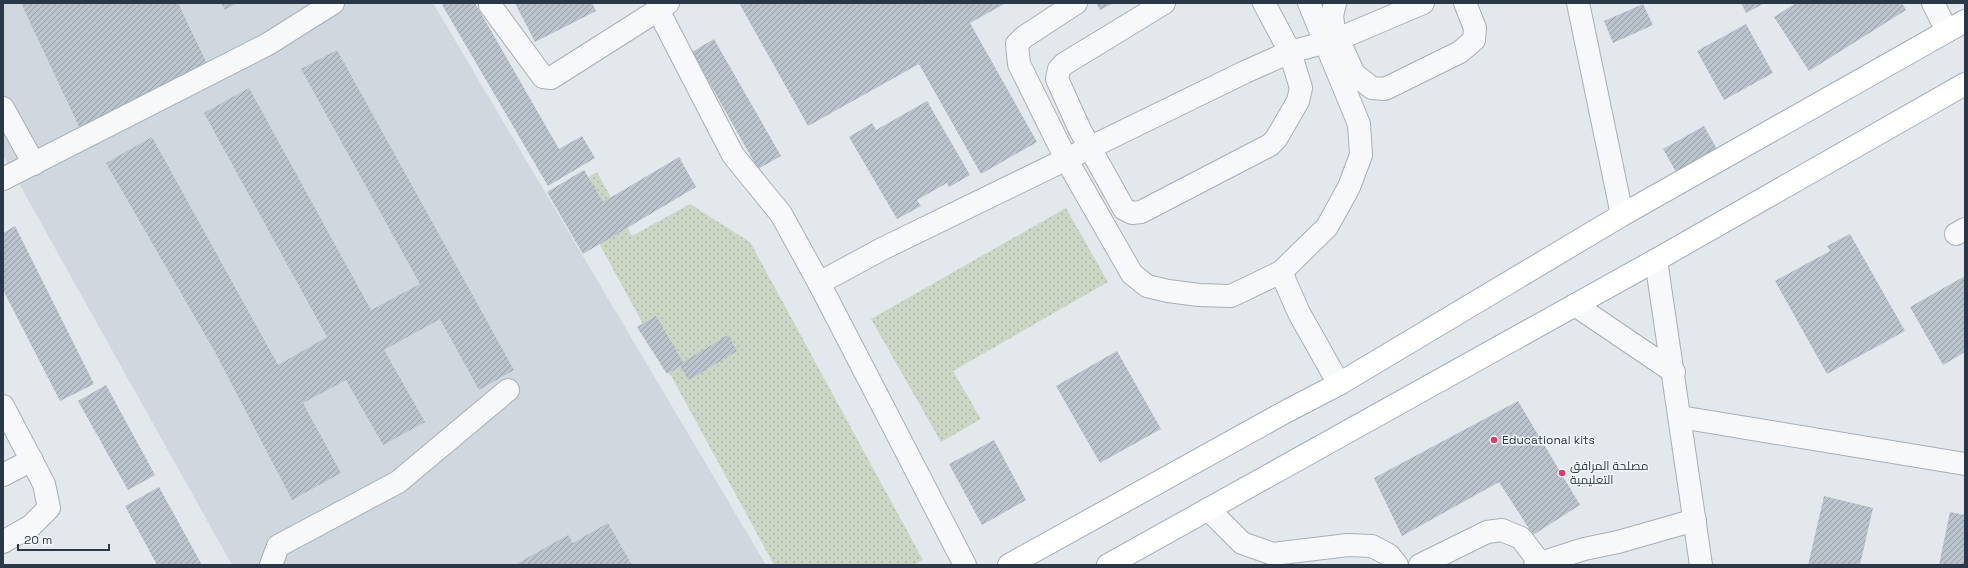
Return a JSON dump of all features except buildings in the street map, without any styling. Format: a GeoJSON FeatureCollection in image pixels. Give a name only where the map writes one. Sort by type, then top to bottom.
{"type":"FeatureCollection","features":[{"type":"Feature","properties":{"kind":"main road"},"geometry":{"type":"LineString","coordinates":[[1009,565],[1287,411],[1339,384],[1622,215],[1956,26]]}},
{"type":"Feature","properties":{"kind":"main road"},"geometry":{"type":"LineString","coordinates":[[1108,565],[1656,260],[1965,84]]}},
{"type":"Feature","properties":{"kind":"street"},"geometry":{"type":"LineString","coordinates":[[3,179],[268,44],[333,3]]}},
{"type":"Feature","properties":{"kind":"street"},"geometry":{"type":"LineString","coordinates":[[1076,3],[1024,37],[1017,44],[1019,64],[1066,159],[1132,274],[1147,286],[1199,295],[1231,296],[1281,272],[1327,227],[1349,187],[1361,155],[1359,124],[1332,41],[1334,30],[1332,16],[1335,3]]}},
{"type":"Feature","properties":{"kind":"street"},"geometry":{"type":"LineString","coordinates":[[1164,3],[1059,69],[1057,79],[1090,147],[1124,209],[1132,213],[1141,212],[1270,145],[1276,139],[1298,101],[1301,88],[1290,52],[1264,3]]}},
{"type":"Feature","properties":{"kind":"street"},"geometry":{"type":"LineString","coordinates":[[1309,3],[1354,74],[1372,88],[1385,89],[1460,52],[1474,40],[1475,28],[1465,3]]}},
{"type":"Feature","properties":{"kind":"street"},"geometry":{"type":"LineString","coordinates":[[819,283],[882,248],[1290,52],[1332,41],[1423,3]]}},
{"type":"Feature","properties":{"kind":"street"},"geometry":{"type":"LineString","coordinates":[[1578,3],[1622,215]]}},
{"type":"Feature","properties":{"kind":"street"},"geometry":{"type":"LineString","coordinates":[[1933,3],[1956,26]]}},
{"type":"Feature","properties":{"kind":"street"},"geometry":{"type":"LineString","coordinates":[[490,5],[543,77],[551,78],[663,7],[733,155],[781,214],[819,283],[965,565]]}},
{"type":"Feature","properties":{"kind":"street"},"geometry":{"type":"LineString","coordinates":[[3,108],[34,164]]}},
{"type":"Feature","properties":{"kind":"street"},"geometry":{"type":"LineString","coordinates":[[1656,260],[1674,372],[1701,565]]}},
{"type":"Feature","properties":{"kind":"street"},"geometry":{"type":"LineString","coordinates":[[1281,272],[1300,313],[1339,384]]}},
{"type":"Feature","properties":{"kind":"street"},"geometry":{"type":"LineString","coordinates":[[1575,305],[1674,372]]}},
{"type":"Feature","properties":{"kind":"street"},"geometry":{"type":"LineString","coordinates":[[271,565],[278,546],[398,482],[508,390]]}},
{"type":"Feature","properties":{"kind":"street"},"geometry":{"type":"LineString","coordinates":[[3,406],[44,484],[49,508],[31,526],[3,542]]}},
{"type":"Feature","properties":{"kind":"street"},"geometry":{"type":"LineString","coordinates":[[1680,417],[1965,464]]}},
{"type":"Feature","properties":{"kind":"street"},"geometry":{"type":"LineString","coordinates":[[3,474],[32,460]]}},
{"type":"Feature","properties":{"kind":"street"},"geometry":{"type":"LineString","coordinates":[[1208,509],[1242,543],[1273,554],[1348,545],[1372,546],[1389,555],[1397,565]]}},
{"type":"Feature","properties":{"kind":"street"},"geometry":{"type":"LineString","coordinates":[[1420,565],[1487,532],[1502,530],[1521,538],[1537,564],[1584,549],[1618,542],[1695,520]]}},
{"type":"Feature","properties":{"kind":"shaded area"},"geometry":{"type":"Polygon","coordinates":[[[3,3],[433,3],[766,565],[232,565],[3,155],[3,3]]]}},
{"type":"Feature","properties":{"kind":"green space"},"geometry":{"type":"Polygon","coordinates":[[[597,172],[632,236],[690,204],[750,242],[923,560],[914,565],[774,565],[569,188],[597,172]]]}},
{"type":"Feature","properties":{"kind":"green space"},"geometry":{"type":"Polygon","coordinates":[[[1066,208],[1108,282],[953,371],[981,419],[941,442],[871,319],[1066,208]]]}},
{"type":"Feature","properties":{"kind":"place","name":"Educational kits"},"geometry":{"type":"Point","coordinates":[1494,440]}},
{"type":"Feature","properties":{"kind":"place","name":"مصلحة المرافق التعليمية"},"geometry":{"type":"Point","coordinates":[1562,473]}}]}
